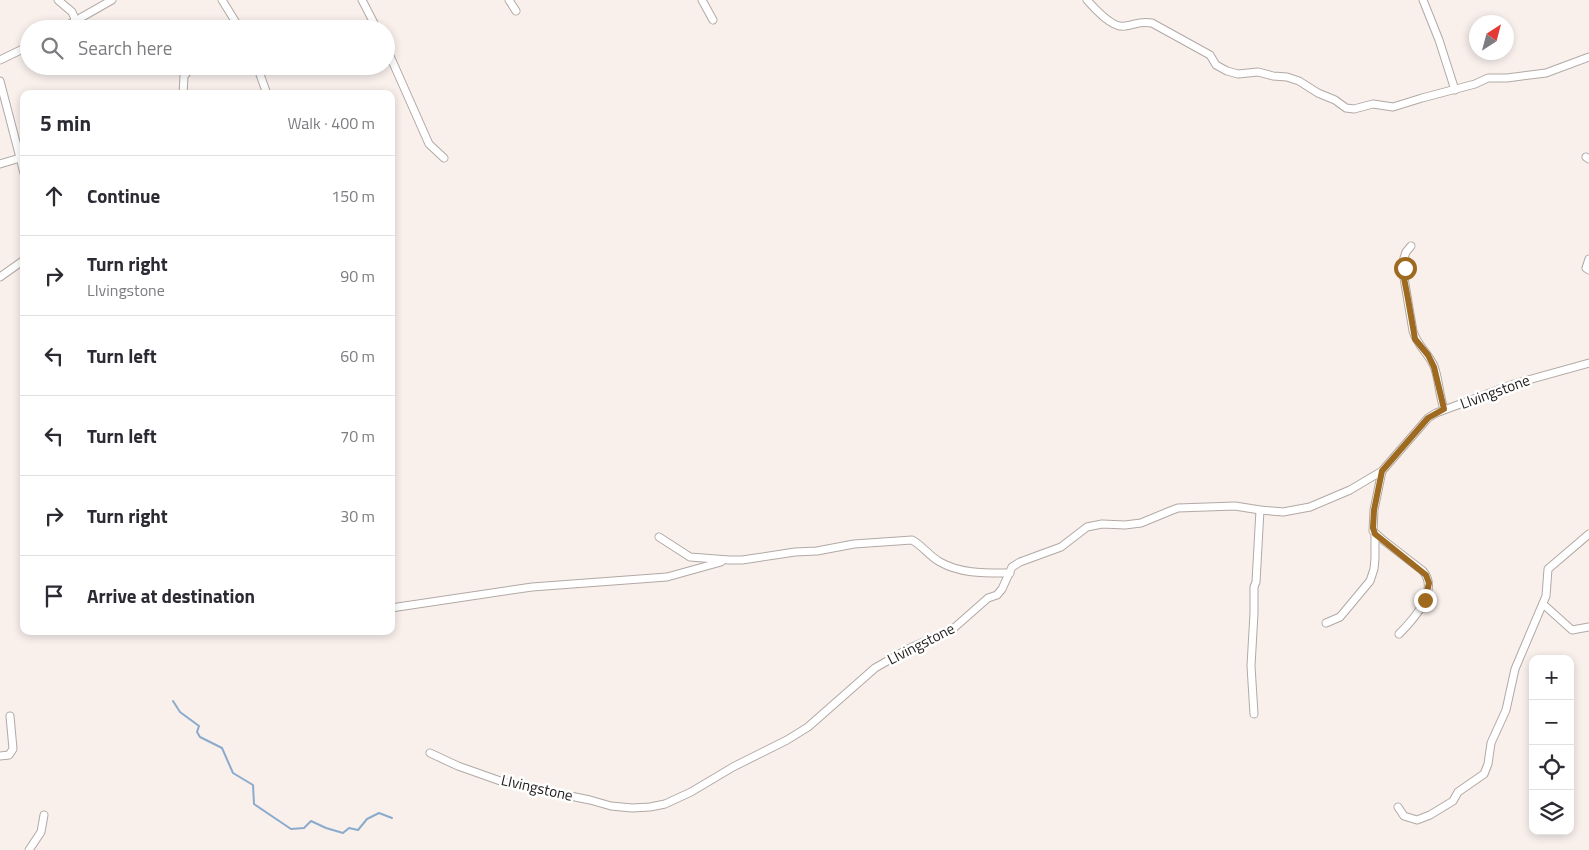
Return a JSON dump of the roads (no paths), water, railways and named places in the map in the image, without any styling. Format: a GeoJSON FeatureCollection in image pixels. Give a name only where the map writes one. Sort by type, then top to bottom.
{"type":"FeatureCollection","features":[{"type":"Feature","properties":{"kind":"street"},"geometry":{"type":"LineString","coordinates":[[58,0],[72,12],[76,20]]}},
{"type":"Feature","properties":{"kind":"street"},"geometry":{"type":"LineString","coordinates":[[78,20],[112,0]]}},
{"type":"Feature","properties":{"kind":"street"},"geometry":{"type":"LineString","coordinates":[[222,0],[234,20]]}},
{"type":"Feature","properties":{"kind":"street"},"geometry":{"type":"LineString","coordinates":[[362,0],[372,20]]}},
{"type":"Feature","properties":{"kind":"street"},"geometry":{"type":"LineString","coordinates":[[510,0],[516,11]]}},
{"type":"Feature","properties":{"kind":"street"},"geometry":{"type":"LineString","coordinates":[[702,0],[713,20]]}},
{"type":"Feature","properties":{"kind":"street"},"geometry":{"type":"LineString","coordinates":[[1087,0],[1113,24],[1120,26],[1142,21],[1152,23],[1210,55],[1216,65],[1227,72],[1238,74],[1258,72],[1299,81],[1346,108],[1354,109],[1373,104],[1392,107],[1456,90],[1488,78],[1546,74],[1589,57]]}},
{"type":"Feature","properties":{"kind":"street"},"geometry":{"type":"LineString","coordinates":[[1423,0],[1456,90]]}},
{"type":"Feature","properties":{"kind":"street"},"geometry":{"type":"LineString","coordinates":[[0,60],[20,50]]}},
{"type":"Feature","properties":{"kind":"street"},"geometry":{"type":"LineString","coordinates":[[395,67],[429,144],[444,158]]}},
{"type":"Feature","properties":{"kind":"street"},"geometry":{"type":"LineString","coordinates":[[183,90],[185,75]]}},
{"type":"Feature","properties":{"kind":"street"},"geometry":{"type":"LineString","coordinates":[[260,75],[266,90]]}},
{"type":"Feature","properties":{"kind":"street"},"geometry":{"type":"LineString","coordinates":[[0,81],[20,158],[0,164]]}},
{"type":"Feature","properties":{"kind":"street"},"geometry":{"type":"LineString","coordinates":[[1411,246],[1406,252],[1404,261],[1404,278],[1412,325],[1415,339],[1428,355],[1434,367],[1444,409]]}},
{"type":"Feature","properties":{"kind":"street"},"geometry":{"type":"LineString","coordinates":[[1589,259],[1586,268],[1589,270]]}},
{"type":"Feature","properties":{"kind":"street"},"geometry":{"type":"LineString","coordinates":[[0,277],[20,263]]}},
{"type":"Feature","properties":{"kind":"street","name":"LIvingstone"},"geometry":{"type":"LineString","coordinates":[[430,753],[458,766],[506,783],[611,806],[632,808],[666,804],[691,792],[733,767],[773,748],[808,727],[875,668],[910,648],[945,633],[962,622],[988,598],[997,595],[1002,589],[1012,567],[1020,562],[1061,547],[1087,527],[1142,523],[1178,508],[1235,506],[1290,512],[1310,507],[1350,490],[1382,471],[1428,418],[1444,409],[1527,379],[1589,362]]}},
{"type":"Feature","properties":{"kind":"street"},"geometry":{"type":"LineString","coordinates":[[1326,623],[1340,617],[1370,580],[1375,558],[1374,510],[1382,471]]}},
{"type":"Feature","properties":{"kind":"street"},"geometry":{"type":"LineString","coordinates":[[1254,714],[1251,659],[1260,510]]}},
{"type":"Feature","properties":{"kind":"street"},"geometry":{"type":"LineString","coordinates":[[1375,534],[1423,571],[1428,579],[1428,590],[1420,610],[1400,634]]}},
{"type":"Feature","properties":{"kind":"street"},"geometry":{"type":"LineString","coordinates":[[1398,807],[1404,816],[1417,820],[1430,815],[1453,801],[1458,792],[1484,774],[1488,764],[1491,743],[1506,710],[1515,669],[1546,596],[1548,569],[1589,534]]}},
{"type":"Feature","properties":{"kind":"street"},"geometry":{"type":"LineString","coordinates":[[659,537],[690,558],[728,560],[817,551],[854,544],[912,540],[939,562],[955,569],[972,572],[1010,572]]}},
{"type":"Feature","properties":{"kind":"street"},"geometry":{"type":"LineString","coordinates":[[395,607],[532,587],[667,577],[728,560]]}},
{"type":"Feature","properties":{"kind":"street"},"geometry":{"type":"LineString","coordinates":[[1542,604],[1572,630],[1589,627]]}},
{"type":"Feature","properties":{"kind":"street"},"geometry":{"type":"LineString","coordinates":[[0,756],[9,755],[13,749],[10,716]]}},
{"type":"Feature","properties":{"kind":"street"},"geometry":{"type":"LineString","coordinates":[[29,850],[41,832],[44,814]]}},
{"type":"Feature","properties":{"kind":"waterway"},"geometry":{"type":"LineString","coordinates":[[173,701],[180,712],[199,726],[197,732],[200,737],[222,748],[233,773],[253,785],[254,804],[291,829],[304,828],[311,821],[343,833],[349,828],[358,830],[367,819],[379,813],[392,818]]}}]}
